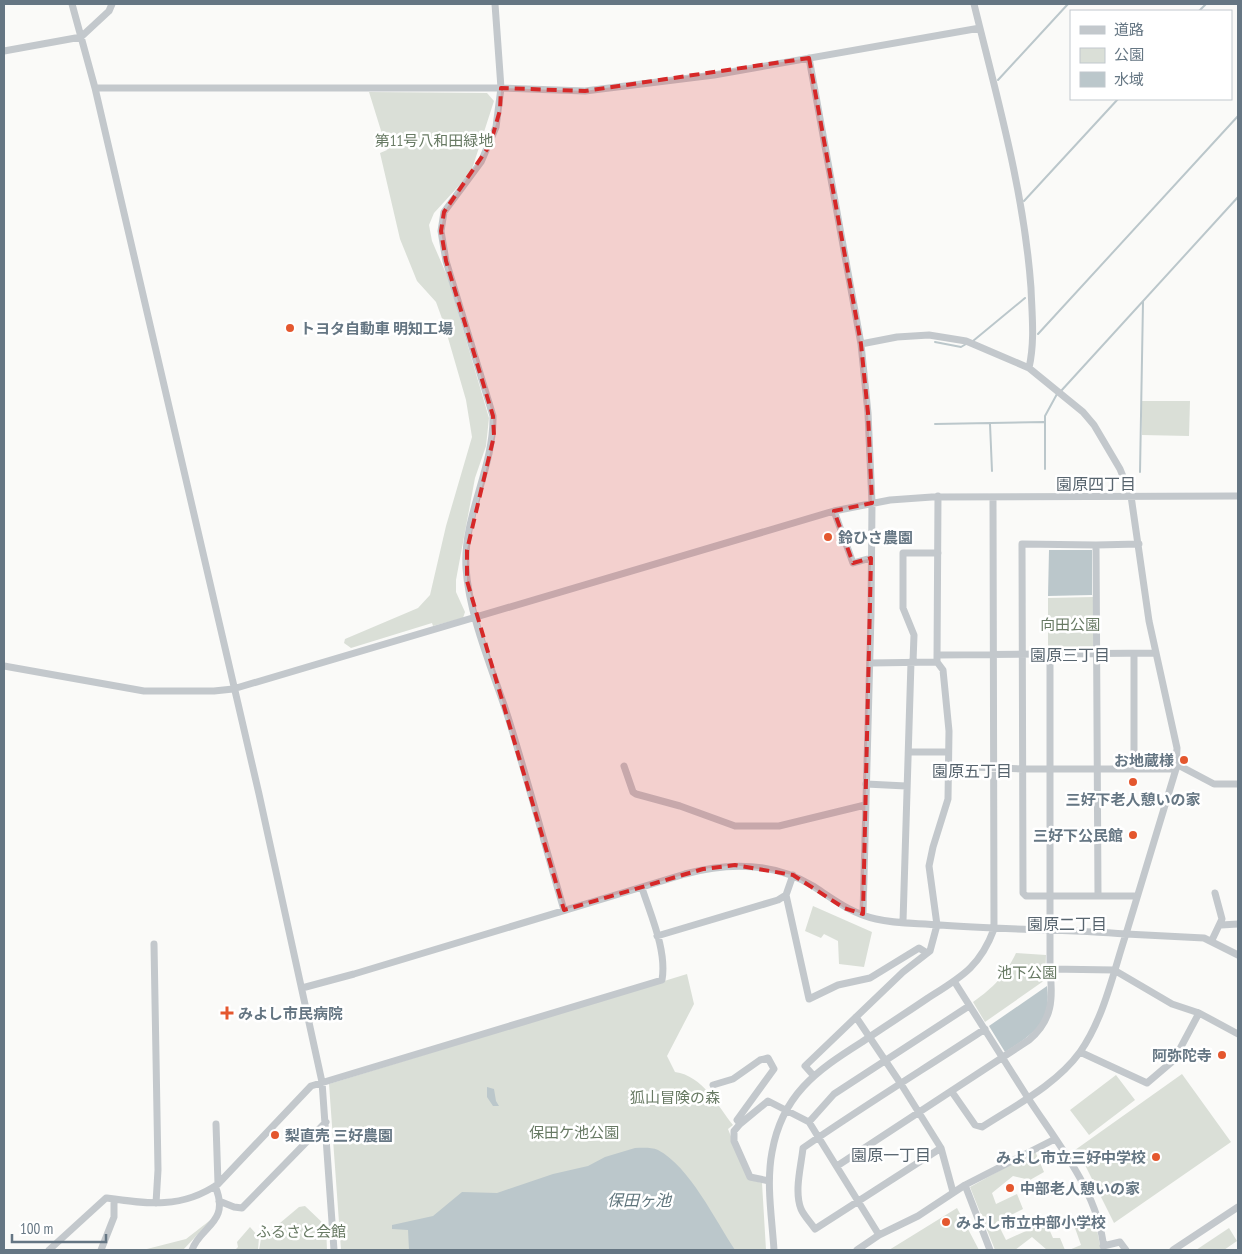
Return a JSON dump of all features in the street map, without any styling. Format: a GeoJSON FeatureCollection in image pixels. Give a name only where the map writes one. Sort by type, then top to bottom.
{"type":"FeatureCollection","features":[{"type":"Feature","properties":{"kind":"street"},"geometry":{"type":"LineString","coordinates":[[72,4],[95,88],[322,1082],[334,1250]]}},
{"type":"Feature","properties":{"kind":"street"},"geometry":{"type":"LineString","coordinates":[[4,52],[81,37],[109,10],[112,4]]}},
{"type":"Feature","properties":{"kind":"street"},"geometry":{"type":"LineString","coordinates":[[495,4],[501,88],[500,110],[490,145],[482,162],[444,212],[441,231],[446,261],[493,416],[494,436],[466,550],[467,582],[476,618],[509,720],[564,910]]}},
{"type":"Feature","properties":{"kind":"street"},"geometry":{"type":"LineString","coordinates":[[974,4],[1016,178],[1027,242],[1034,348],[1029,368]]}},
{"type":"Feature","properties":{"kind":"street"},"geometry":{"type":"LineString","coordinates":[[95,88],[501,88],[585,91],[687,79],[980,28]]}},
{"type":"Feature","properties":{"kind":"street"},"geometry":{"type":"LineString","coordinates":[[809,58],[861,344],[868,413],[872,503],[870,663],[863,914]]}},
{"type":"Feature","properties":{"kind":"street"},"geometry":{"type":"LineString","coordinates":[[861,344],[897,337],[929,335],[966,341],[1029,368],[1083,412],[1094,425],[1120,469],[1131,496],[1139,544],[1142,582],[1155,653],[1174,730],[1176,766],[1114,970],[1094,1028],[1080,1052],[1065,1069],[1027,1098],[979,1127],[974,1125],[952,1092]]}},
{"type":"Feature","properties":{"kind":"street"},"geometry":{"type":"LineString","coordinates":[[4,666],[144,691],[214,691],[233,688],[476,618],[834,511],[872,503],[938,496],[1238,496]]}},
{"type":"Feature","properties":{"kind":"street"},"geometry":{"type":"LineString","coordinates":[[813,1075],[805,1066],[903,972],[927,953],[937,925],[929,866],[932,847],[948,799],[949,730],[942,670],[938,659],[938,496]]}},
{"type":"Feature","properties":{"kind":"street"},"geometry":{"type":"LineString","coordinates":[[774,1250],[769,1181],[772,1152],[786,1110],[813,1075],[954,981],[978,962],[994,929],[993,497]]}},
{"type":"Feature","properties":{"kind":"street"},"geometry":{"type":"LineString","coordinates":[[834,511],[853,563],[871,558]]}},
{"type":"Feature","properties":{"kind":"street"},"geometry":{"type":"LineString","coordinates":[[1138,896],[1026,896],[1023,893],[1022,544],[1139,544]]}},
{"type":"Feature","properties":{"kind":"street"},"geometry":{"type":"LineString","coordinates":[[1096,545],[1098,895]]}},
{"type":"Feature","properties":{"kind":"street"},"geometry":{"type":"LineString","coordinates":[[903,922],[906,786],[914,635],[903,608],[903,554],[938,552]]}},
{"type":"Feature","properties":{"kind":"street"},"geometry":{"type":"LineString","coordinates":[[870,663],[912,662],[994,654],[1155,653]]}},
{"type":"Feature","properties":{"kind":"street"},"geometry":{"type":"LineString","coordinates":[[837,1166],[1029,1040],[1047,1020],[1053,995],[1050,969],[1050,654]]}},
{"type":"Feature","properties":{"kind":"street"},"geometry":{"type":"LineString","coordinates":[[1134,654],[1134,767]]}},
{"type":"Feature","properties":{"kind":"street"},"geometry":{"type":"LineString","coordinates":[[909,752],[948,752]]}},
{"type":"Feature","properties":{"kind":"street"},"geometry":{"type":"LineString","coordinates":[[624,766],[636,794],[680,806],[735,826],[779,826],[865,805]]}},
{"type":"Feature","properties":{"kind":"street"},"geometry":{"type":"LineString","coordinates":[[948,766],[1051,769],[1176,766],[1214,784],[1238,784]]}},
{"type":"Feature","properties":{"kind":"street"},"geometry":{"type":"LineString","coordinates":[[866,784],[906,786]]}},
{"type":"Feature","properties":{"kind":"street"},"geometry":{"type":"LineString","coordinates":[[302,988],[703,869],[727,866],[755,866],[793,875],[844,908],[874,919],[994,929],[1050,928],[1198,937],[1212,940],[1238,955]]}},
{"type":"Feature","properties":{"kind":"street"},"geometry":{"type":"LineString","coordinates":[[793,875],[786,895],[809,999],[838,985],[870,978],[919,948],[927,953]]}},
{"type":"Feature","properties":{"kind":"street"},"geometry":{"type":"LineString","coordinates":[[49,1250],[106,1198],[156,1203],[184,1201],[204,1194],[217,1185],[311,1086],[662,980],[664,969],[657,936],[642,888]]}},
{"type":"Feature","properties":{"kind":"street"},"geometry":{"type":"LineString","coordinates":[[1212,940],[1221,925],[1221,908],[1216,893]]}},
{"type":"Feature","properties":{"kind":"street"},"geometry":{"type":"LineString","coordinates":[[657,936],[778,900],[786,895]]}},
{"type":"Feature","properties":{"kind":"street"},"geometry":{"type":"LineString","coordinates":[[1221,925],[1238,924]]}},
{"type":"Feature","properties":{"kind":"street"},"geometry":{"type":"LineString","coordinates":[[154,944],[155,1146],[158,1170],[156,1203]]}},
{"type":"Feature","properties":{"kind":"street"},"geometry":{"type":"LineString","coordinates":[[1050,969],[1114,970],[1172,1004],[1199,1013],[1238,1034]]}},
{"type":"Feature","properties":{"kind":"street"},"geometry":{"type":"LineString","coordinates":[[954,981],[1027,1098],[1064,1150],[1096,1214],[1104,1248],[1120,1242],[1126,1250]]}},
{"type":"Feature","properties":{"kind":"street"},"geometry":{"type":"LineString","coordinates":[[809,1122],[834,1094],[970,1006]]}},
{"type":"Feature","properties":{"kind":"street"},"geometry":{"type":"LineString","coordinates":[[1080,1052],[1147,1083],[1174,1060],[1199,1013]]}},
{"type":"Feature","properties":{"kind":"street"},"geometry":{"type":"LineString","coordinates":[[856,1017],[920,1112],[941,1148],[953,1192]]}},
{"type":"Feature","properties":{"kind":"street"},"geometry":{"type":"LineString","coordinates":[[941,1148],[815,1228],[801,1210],[798,1182],[803,1148],[985,1029]]}},
{"type":"Feature","properties":{"kind":"street"},"geometry":{"type":"LineString","coordinates":[[713,1084],[733,1079],[760,1060],[768,1058],[774,1069],[737,1120],[740,1124]]}},
{"type":"Feature","properties":{"kind":"street"},"geometry":{"type":"LineString","coordinates":[[769,1181],[750,1177],[734,1141],[734,1131],[768,1101],[809,1122],[879,1236]]}},
{"type":"Feature","properties":{"kind":"street"},"geometry":{"type":"LineString","coordinates":[[220,1201],[234,1208],[242,1208],[326,1122]]}},
{"type":"Feature","properties":{"kind":"street"},"geometry":{"type":"LineString","coordinates":[[192,1250],[216,1218],[220,1201],[217,1185],[216,1124]]}},
{"type":"Feature","properties":{"kind":"street"},"geometry":{"type":"LineString","coordinates":[[858,1250],[879,1236],[918,1216],[965,1185],[1055,1139]]}},
{"type":"Feature","properties":{"kind":"street"},"geometry":{"type":"LineString","coordinates":[[965,1185],[990,1250]]}},
{"type":"Feature","properties":{"kind":"street"},"geometry":{"type":"LineString","coordinates":[[101,1250],[114,1217],[114,1199]]}},
{"type":"Feature","properties":{"kind":"street"},"geometry":{"type":"LineString","coordinates":[[1173,1250],[1238,1207]]}},
{"type":"Feature","properties":{"kind":"highlighted area"},"geometry":{"type":"Polygon","coordinates":[[[809,58],[861,344],[868,413],[872,503],[834,511],[853,563],[871,558],[863,914],[844,908],[793,875],[735,865],[703,869],[564,910],[467,581],[467,550],[494,436],[493,416],[446,261],[441,231],[444,212],[490,145],[500,110],[501,88],[585,91],[809,58]]]}},
{"type":"Feature","properties":{"kind":"green space","name":"第11号八和田緑地"},"geometry":{"type":"Polygon","coordinates":[[[369,92],[487,93],[494,101],[473,166],[466,178],[434,213],[429,225],[432,241],[448,278],[489,418],[486,446],[475,478],[456,580],[456,592],[465,612],[463,618],[433,626],[432,623],[351,648],[344,643],[345,639],[418,608],[430,595],[446,526],[472,437],[466,400],[436,302],[417,281],[400,239],[380,153],[387,150],[369,92]]]}},
{"type":"Feature","properties":{"kind":"green space"},"geometry":{"type":"Polygon","coordinates":[[[1142,401],[1190,401],[1189,436],[1142,435],[1142,401]]]}},
{"type":"Feature","properties":{"kind":"green space","name":"向田公園"},"geometry":{"type":"Polygon","coordinates":[[[1093,597],[1093,650],[1048,650],[1048,598],[1093,597]]]}},
{"type":"Feature","properties":{"kind":"green space"},"geometry":{"type":"Polygon","coordinates":[[[813,906],[872,932],[864,967],[839,964],[838,941],[824,934],[821,938],[805,931],[813,906]]]}},
{"type":"Feature","properties":{"kind":"green space","name":"池下公園"},"geometry":{"type":"Polygon","coordinates":[[[1016,953],[1046,955],[1045,980],[985,1022],[973,1002],[998,980],[1008,968],[1016,953]]]}},
{"type":"Feature","properties":{"kind":"green space","name":"保田ケ池公園"},"geometry":{"type":"Polygon","coordinates":[[[687,974],[694,1004],[667,1056],[675,1072],[694,1079],[701,1085],[715,1100],[733,1125],[728,1129],[748,1179],[762,1183],[766,1250],[341,1250],[329,1084],[687,974]]]}},
{"type":"Feature","properties":{"kind":"green space"},"geometry":{"type":"Polygon","coordinates":[[[1182,1074],[1231,1142],[1114,1223],[1085,1165],[1075,1150],[1182,1074]]]}},
{"type":"Feature","properties":{"kind":"green space"},"geometry":{"type":"Polygon","coordinates":[[[1116,1075],[1135,1100],[1089,1135],[1070,1110],[1116,1075]]]}},
{"type":"Feature","properties":{"kind":"green space"},"geometry":{"type":"Polygon","coordinates":[[[1035,1151],[1044,1172],[1030,1180],[1013,1176],[992,1193],[996,1204],[1017,1194],[1023,1209],[997,1222],[1006,1240],[1046,1222],[1053,1238],[1060,1238],[1065,1250],[1047,1250],[1032,1237],[1015,1250],[995,1250],[970,1187],[1035,1151]]]}},
{"type":"Feature","properties":{"kind":"green space","name":"ふるさと会館"},"geometry":{"type":"Polygon","coordinates":[[[305,1206],[326,1226],[327,1250],[259,1250],[261,1239],[299,1207],[305,1206]]]}},
{"type":"Feature","properties":{"kind":"green space"},"geometry":{"type":"Polygon","coordinates":[[[957,1208],[979,1250],[889,1250],[957,1208]]]}},
{"type":"Feature","properties":{"kind":"green space"},"geometry":{"type":"Polygon","coordinates":[[[213,1218],[183,1250],[143,1250],[186,1239],[213,1218]]]}},
{"type":"Feature","properties":{"kind":"green space"},"geometry":{"type":"Polygon","coordinates":[[[1095,1220],[1101,1250],[1069,1250],[1081,1245],[1075,1228],[1095,1220]]]}},
{"type":"Feature","properties":{"kind":"green space"},"geometry":{"type":"Polygon","coordinates":[[[250,1227],[259,1237],[258,1250],[235,1250],[238,1247],[237,1242],[250,1227]]]}},
{"type":"Feature","properties":{"kind":"green space"},"geometry":{"type":"Polygon","coordinates":[[[1229,1228],[1237,1241],[1224,1250],[1196,1250],[1229,1228]]]}},
{"type":"Feature","properties":{"kind":"water"},"geometry":{"type":"Polygon","coordinates":[[[1049,550],[1092,550],[1092,595],[1048,596],[1049,550]]]}},
{"type":"Feature","properties":{"kind":"water"},"geometry":{"type":"Polygon","coordinates":[[[1047,986],[1048,999],[1046,1009],[1038,1026],[1032,1033],[1005,1052],[989,1026],[1047,986]]]}},
{"type":"Feature","properties":{"kind":"water"},"geometry":{"type":"Polygon","coordinates":[[[487,1087],[494,1089],[499,1106],[493,1106],[487,1097],[487,1087]]]}},
{"type":"Feature","properties":{"kind":"water","name":"保田ヶ池"},"geometry":{"type":"Polygon","coordinates":[[[635,1148],[658,1150],[681,1169],[701,1195],[735,1250],[409,1250],[408,1230],[392,1229],[392,1225],[433,1216],[462,1192],[497,1193],[553,1174],[588,1166],[605,1157],[635,1148]]]}},
{"type":"Feature","properties":{"kind":"waterway"},"geometry":{"type":"LineString","coordinates":[[998,80],[1068,4]]}},
{"type":"Feature","properties":{"kind":"waterway"},"geometry":{"type":"LineString","coordinates":[[1200,10],[1206,4]]}},
{"type":"Feature","properties":{"kind":"waterway"},"geometry":{"type":"LineString","coordinates":[[1024,201],[1117,100]]}},
{"type":"Feature","properties":{"kind":"waterway"},"geometry":{"type":"LineString","coordinates":[[1038,334],[1238,116]]}},
{"type":"Feature","properties":{"kind":"waterway"},"geometry":{"type":"LineString","coordinates":[[1061,391],[1238,197]]}},
{"type":"Feature","properties":{"kind":"waterway"},"geometry":{"type":"LineString","coordinates":[[973,341],[1025,298]]}},
{"type":"Feature","properties":{"kind":"waterway"},"geometry":{"type":"LineString","coordinates":[[1140,472],[1143,302]]}},
{"type":"Feature","properties":{"kind":"waterway"},"geometry":{"type":"LineString","coordinates":[[935,342],[961,347],[966,344]]}},
{"type":"Feature","properties":{"kind":"waterway"},"geometry":{"type":"LineString","coordinates":[[1045,469],[1045,416],[1057,394]]}},
{"type":"Feature","properties":{"kind":"waterway"},"geometry":{"type":"LineString","coordinates":[[935,424],[1044,422]]}},
{"type":"Feature","properties":{"kind":"waterway"},"geometry":{"type":"LineString","coordinates":[[990,424],[992,471]]}},
{"type":"Feature","properties":{"kind":"place","name":"トヨタ自動車 明知工場"},"geometry":{"type":"Point","coordinates":[290,328]}},
{"type":"Feature","properties":{"kind":"place","name":"鈴ひさ農園"},"geometry":{"type":"Point","coordinates":[828,537]}},
{"type":"Feature","properties":{"kind":"place","name":"お地蔵様"},"geometry":{"type":"Point","coordinates":[1184,760]}},
{"type":"Feature","properties":{"kind":"place","name":"三好下老人憩いの家"},"geometry":{"type":"Point","coordinates":[1133,782]}},
{"type":"Feature","properties":{"kind":"place","name":"三好下公民館"},"geometry":{"type":"Point","coordinates":[1133,835]}},
{"type":"Feature","properties":{"kind":"place","name":"みよし市民病院"},"geometry":{"type":"Point","coordinates":[227,1013]}},
{"type":"Feature","properties":{"kind":"place","name":"阿弥陀寺"},"geometry":{"type":"Point","coordinates":[1222,1055]}},
{"type":"Feature","properties":{"kind":"place","name":"梨直売 三好農園"},"geometry":{"type":"Point","coordinates":[275,1135]}},
{"type":"Feature","properties":{"kind":"place","name":"みよし市立三好中学校"},"geometry":{"type":"Point","coordinates":[1156,1157]}},
{"type":"Feature","properties":{"kind":"place","name":"中部老人憩いの家"},"geometry":{"type":"Point","coordinates":[1010,1188]}},
{"type":"Feature","properties":{"kind":"place","name":"みよし市立中部小学校"},"geometry":{"type":"Point","coordinates":[946,1222]}},
{"type":"Feature","properties":{"kind":"district","name":"園原四丁目"},"geometry":{"type":"Point","coordinates":[1096,484]}},
{"type":"Feature","properties":{"kind":"district","name":"園原三丁目"},"geometry":{"type":"Point","coordinates":[1070,655]}},
{"type":"Feature","properties":{"kind":"district","name":"園原五丁目"},"geometry":{"type":"Point","coordinates":[972,771]}},
{"type":"Feature","properties":{"kind":"district","name":"園原二丁目"},"geometry":{"type":"Point","coordinates":[1067,924]}},
{"type":"Feature","properties":{"kind":"district","name":"園原一丁目"},"geometry":{"type":"Point","coordinates":[891,1155]}},
{"type":"Feature","properties":{"kind":"park label","name":"狐山冒険の森"},"geometry":{"type":"Point","coordinates":[675,1097]}}]}
